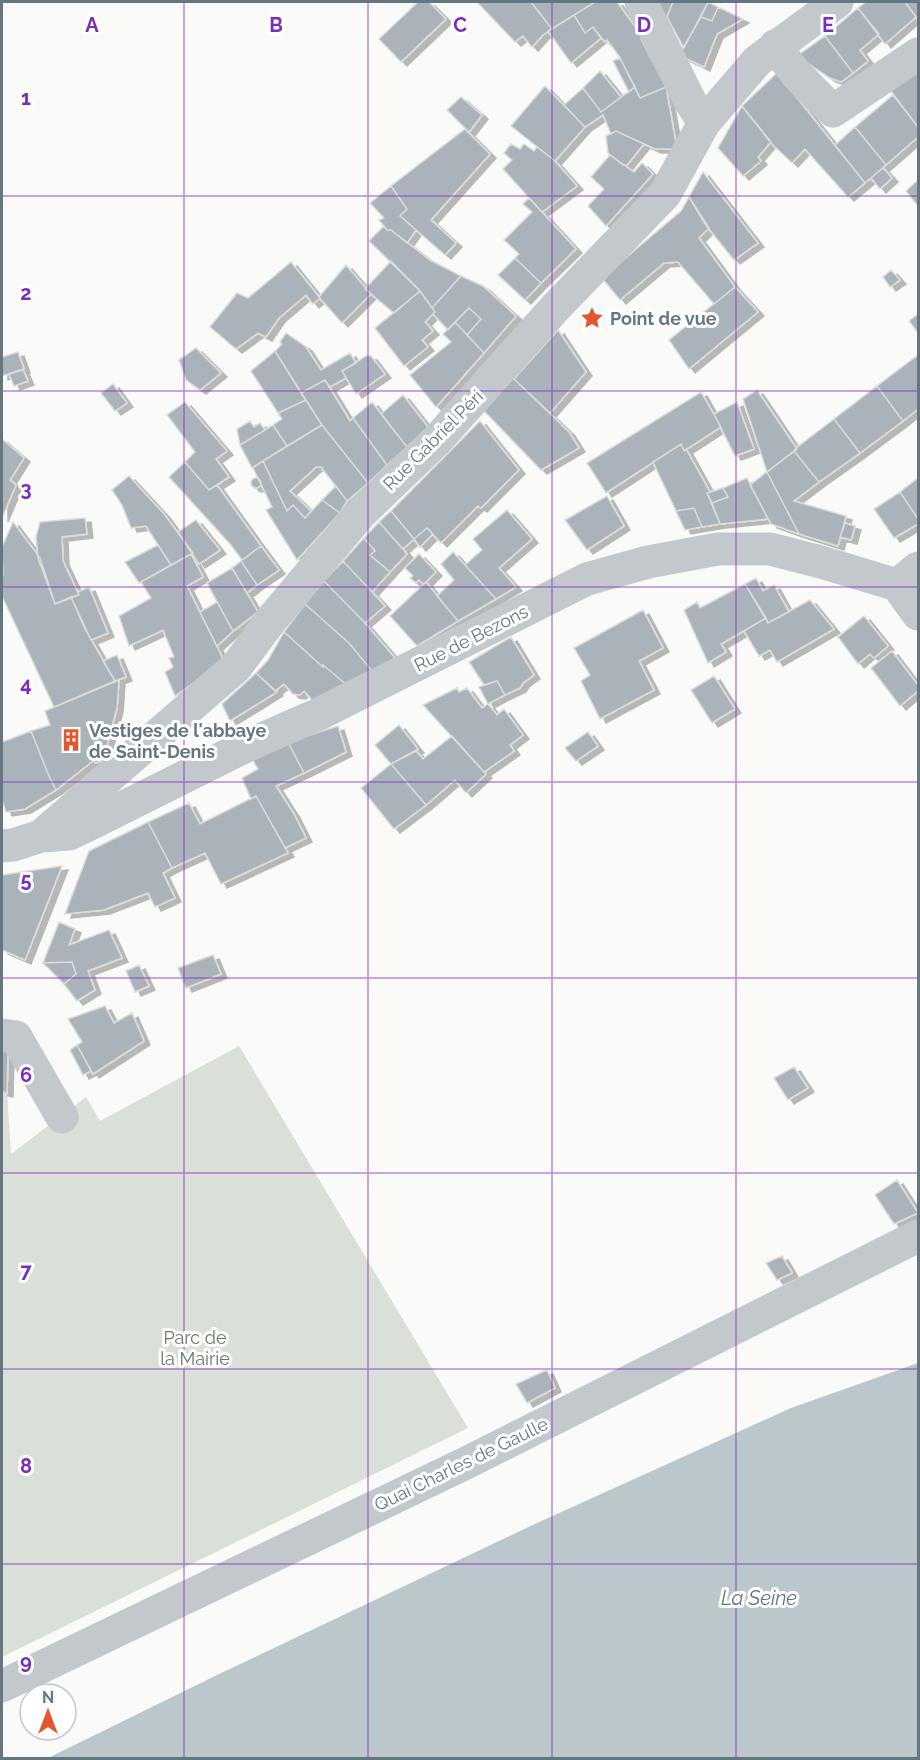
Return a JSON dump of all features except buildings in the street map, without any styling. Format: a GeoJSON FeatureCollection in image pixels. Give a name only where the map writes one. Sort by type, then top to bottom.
{"type":"FeatureCollection","features":[{"type":"Feature","properties":{"kind":"street"},"geometry":{"type":"LineString","coordinates":[[641,2],[690,101],[704,123]]}},
{"type":"Feature","properties":{"kind":"street","name":"Rue Gabriel Péri"},"geometry":{"type":"LineString","coordinates":[[2,846],[41,836],[236,668],[271,620],[361,513],[438,439],[555,308],[665,194],[704,123],[757,61],[837,2]]}},
{"type":"Feature","properties":{"kind":"street"},"geometry":{"type":"LineString","coordinates":[[775,46],[797,75],[833,111],[918,54]]}},
{"type":"Feature","properties":{"kind":"street","name":"Rue de Bezons"},"geometry":{"type":"LineString","coordinates":[[41,836],[69,834],[246,746],[319,714],[587,579],[648,562],[718,549],[770,549],[821,562],[908,577]]}},
{"type":"Feature","properties":{"kind":"street"},"geometry":{"type":"LineString","coordinates":[[908,577],[918,614]]}},
{"type":"Feature","properties":{"kind":"street"},"geometry":{"type":"LineString","coordinates":[[2,1035],[16,1037],[63,1117]]}},
{"type":"Feature","properties":{"kind":"street","name":"Quai Charles de Gaulle"},"geometry":{"type":"LineString","coordinates":[[2,1686],[466,1462],[918,1236]]}},
{"type":"Feature","properties":{"kind":"green space","name":"Parc de la Mairie"},"geometry":{"type":"Polygon","coordinates":[[[239,1046],[468,1428],[2,1657],[2,1051],[8,1052],[7,1093],[11,1154],[86,1097],[100,1121],[239,1046]]]}},
{"type":"Feature","properties":{"kind":"water","name":"La Seine"},"geometry":{"type":"Polygon","coordinates":[[[918,1363],[918,1758],[48,1758],[537,1523],[791,1408],[918,1363]]]}},
{"type":"Feature","properties":{"kind":"place","name":"Point de vue"},"geometry":{"type":"Point","coordinates":[592,318]}},
{"type":"Feature","properties":{"kind":"place","name":"Vestiges de l'abbaye de Saint-Denis"},"geometry":{"type":"Point","coordinates":[71,740]}}]}
